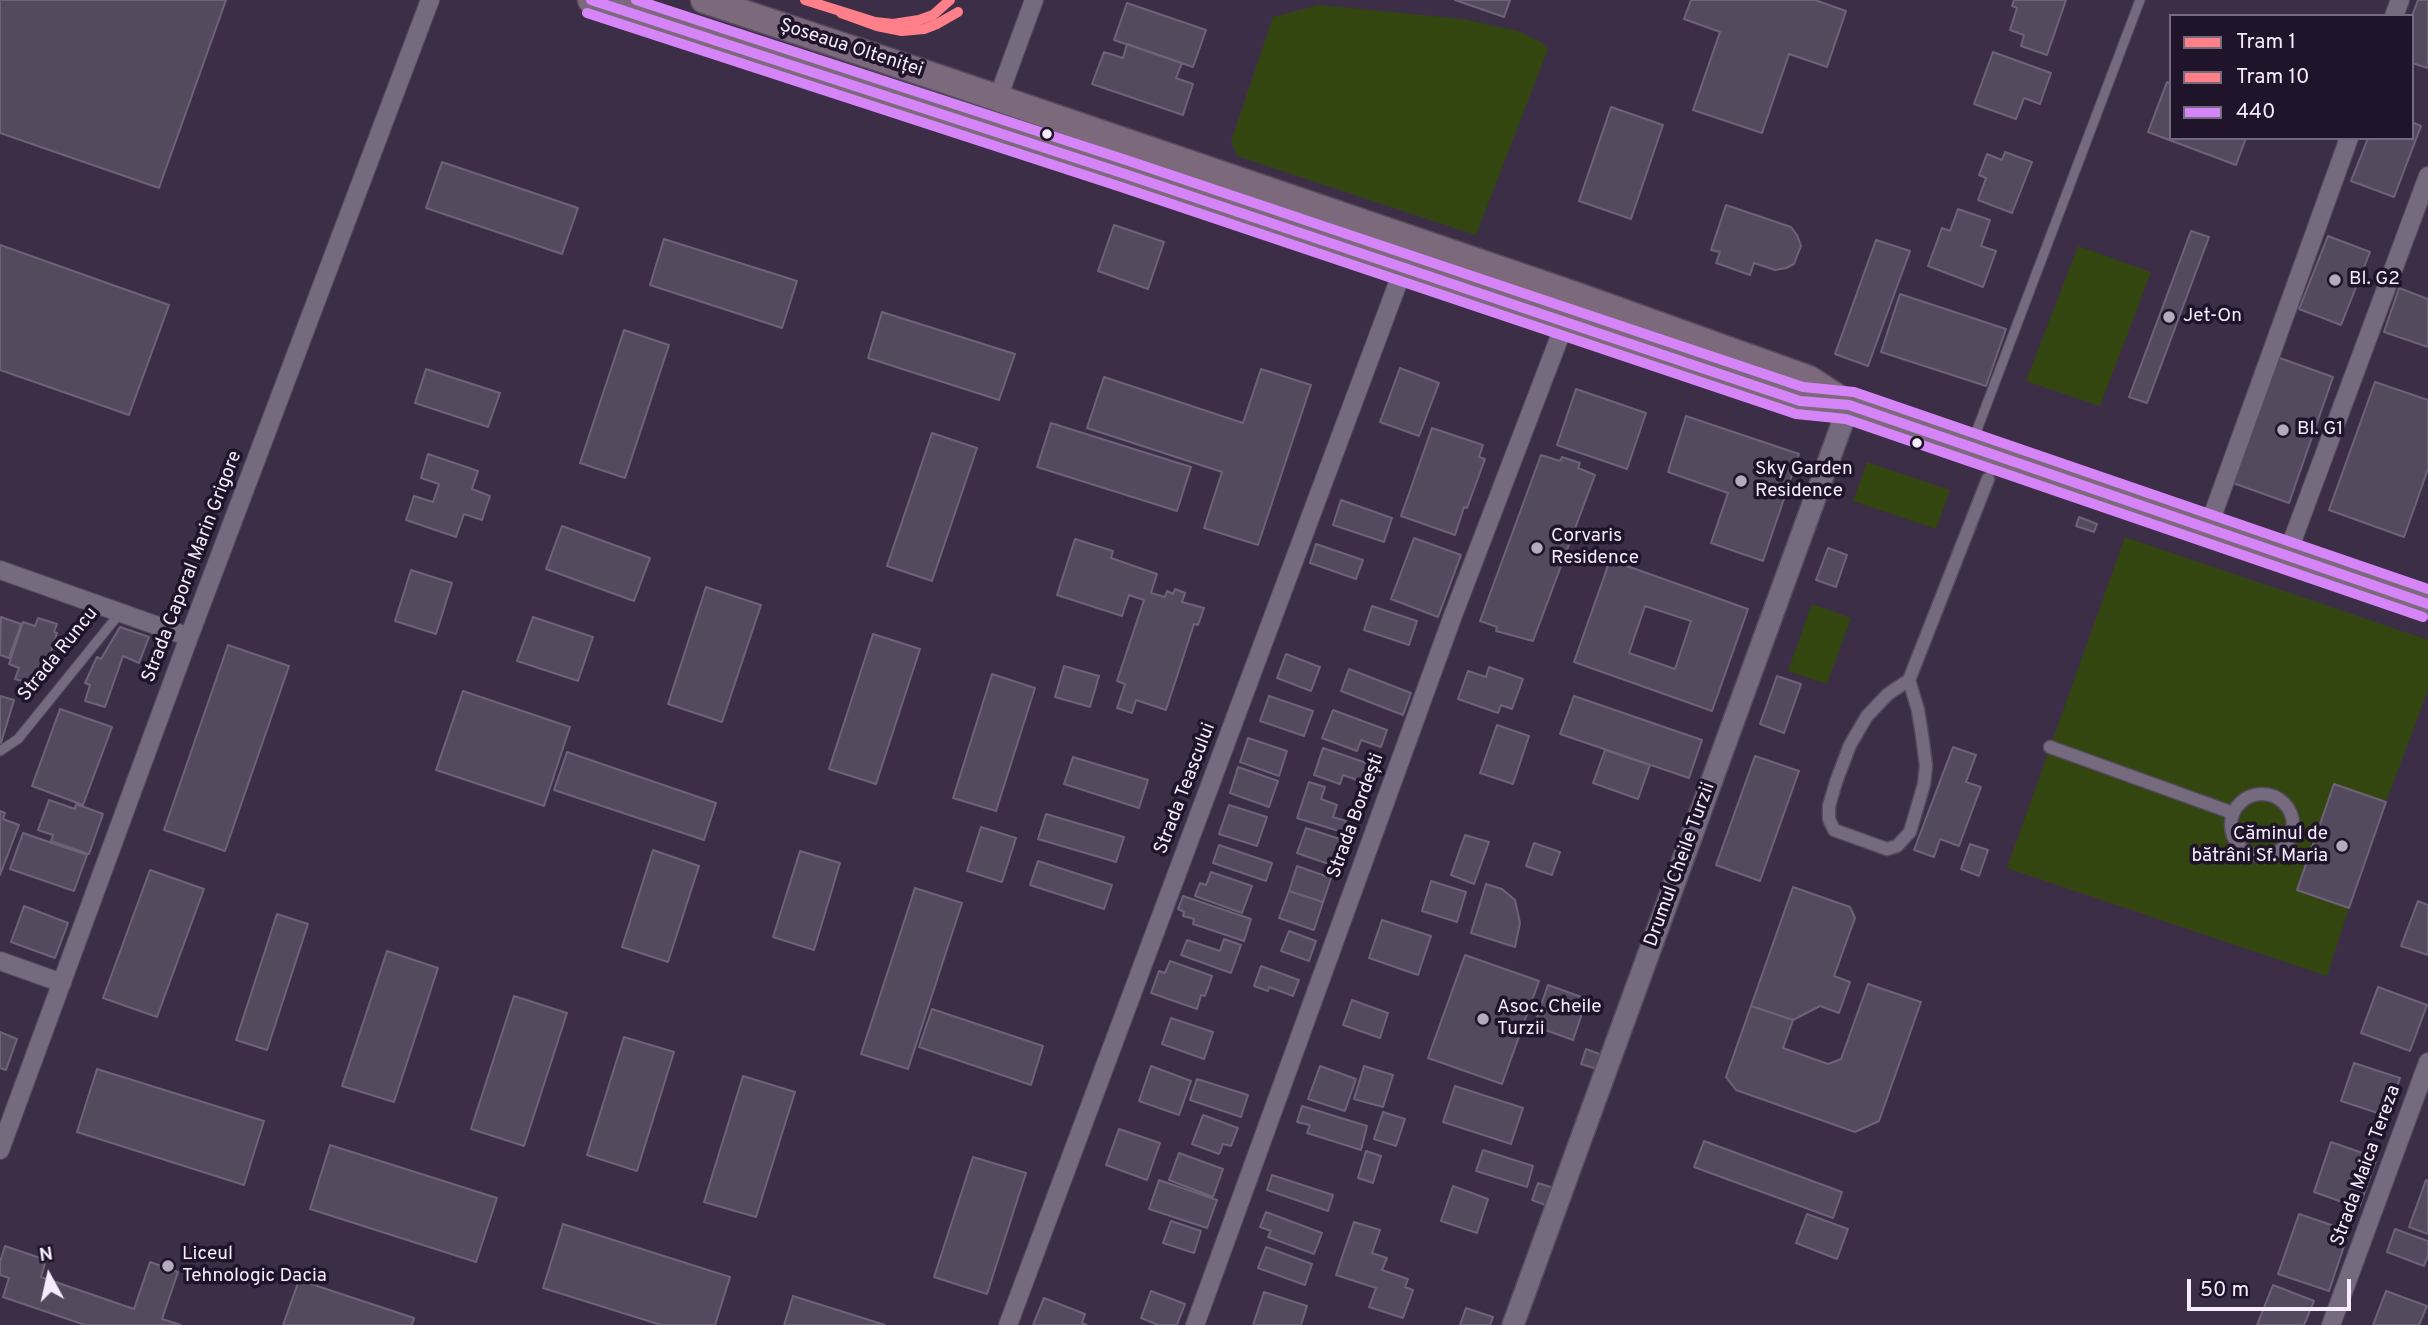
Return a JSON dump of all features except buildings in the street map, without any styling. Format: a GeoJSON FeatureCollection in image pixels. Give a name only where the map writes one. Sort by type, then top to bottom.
{"type":"FeatureCollection","features":[{"type":"Feature","properties":{"kind":"main road","name":"Șoseaua Olteniței"},"geometry":{"type":"LineString","coordinates":[[591,0],[1125,174],[1800,401],[1849,405]]}},
{"type":"Feature","properties":{"kind":"main road","name":"Șoseaua Olteniței"},"geometry":{"type":"LineString","coordinates":[[704,0],[1414,240],[1809,379],[1849,405],[2428,604]]}},
{"type":"Feature","properties":{"kind":"street","name":"Strada Caporal Marin Grigore"},"geometry":{"type":"LineString","coordinates":[[0,1150],[188,637],[430,0]]}},
{"type":"Feature","properties":{"kind":"street"},"geometry":{"type":"LineString","coordinates":[[998,98],[1034,0]]}},
{"type":"Feature","properties":{"kind":"street"},"geometry":{"type":"LineString","coordinates":[[2208,528],[2348,140]]}},
{"type":"Feature","properties":{"kind":"street"},"geometry":{"type":"LineString","coordinates":[[2287,555],[2428,176]]}},
{"type":"Feature","properties":{"kind":"street","name":"Strada Teascului"},"geometry":{"type":"LineString","coordinates":[[1008,1325],[1414,240]]}},
{"type":"Feature","properties":{"kind":"street","name":"Strada Bordești"},"geometry":{"type":"LineString","coordinates":[[1195,1325],[1451,618],[1565,323]]}},
{"type":"Feature","properties":{"kind":"street","name":"Drumul Cheile Turzii"},"geometry":{"type":"LineString","coordinates":[[1513,1325],[1849,405]]}},
{"type":"Feature","properties":{"kind":"street"},"geometry":{"type":"LineString","coordinates":[[1909,680],[1922,735],[1926,766],[1924,784],[1910,832],[1897,846],[1887,849],[1835,830],[1829,819],[1829,806],[1845,756],[1862,724],[1878,704],[1909,680],[1988,479]]}},
{"type":"Feature","properties":{"kind":"street","name":"Strada Runcu"},"geometry":{"type":"LineString","coordinates":[[0,570],[188,637]]}},
{"type":"Feature","properties":{"kind":"street"},"geometry":{"type":"LineString","coordinates":[[2050,747],[2233,813]]}},
{"type":"Feature","properties":{"kind":"street"},"geometry":{"type":"LineString","coordinates":[[2268,794],[2278,798],[2292,814],[2292,835],[2280,851],[2261,856],[2251,854],[2236,841],[2231,822],[2233,813],[2248,797],[2268,794]]}},
{"type":"Feature","properties":{"kind":"street"},"geometry":{"type":"LineString","coordinates":[[0,961],[62,984]]}},
{"type":"Feature","properties":{"kind":"street","name":"Strada Maica Tereza"},"geometry":{"type":"LineString","coordinates":[[2331,1325],[2428,1062]]}},
{"type":"Feature","properties":{"kind":"lane"},"geometry":{"type":"LineString","coordinates":[[1970,447],[2140,0]]}},
{"type":"Feature","properties":{"kind":"lane","name":"Strada Runcu"},"geometry":{"type":"LineString","coordinates":[[0,751],[18,739],[120,613]]}},
{"type":"Feature","properties":{"kind":"green space"},"geometry":{"type":"Polygon","coordinates":[[[1319,5],[1463,19],[1518,31],[1541,42],[1548,49],[1476,235],[1237,156],[1231,141],[1273,17],[1319,5]]]}},
{"type":"Feature","properties":{"kind":"green space"},"geometry":{"type":"Polygon","coordinates":[[[2078,246],[2151,272],[2100,406],[2026,381],[2078,246]]]}},
{"type":"Feature","properties":{"kind":"green space"},"geometry":{"type":"Polygon","coordinates":[[[1867,462],[1950,490],[1936,529],[1853,501],[1867,462]]]}},
{"type":"Feature","properties":{"kind":"green space"},"geometry":{"type":"Polygon","coordinates":[[[2125,537],[2428,640],[2428,690],[2386,802],[2334,784],[2297,890],[2349,908],[2327,976],[2007,868],[2125,537]]]}},
{"type":"Feature","properties":{"kind":"green space"},"geometry":{"type":"Polygon","coordinates":[[[1812,604],[1851,618],[1827,684],[1788,671],[1812,604]]]}},
{"type":"Feature","properties":{"kind":"tram line","name":"1"},"geometry":{"type":"LineString","coordinates":[[805,0],[875,22],[893,24],[933,15],[950,0]]}},
{"type":"Feature","properties":{"kind":"tram line","name":"10"},"geometry":{"type":"LineString","coordinates":[[841,13],[877,26],[902,31],[924,29],[958,12]]}},
{"type":"Feature","properties":{"kind":"transit line","name":"440"},"geometry":{"type":"LineString","coordinates":[[591,0],[1125,174],[1800,401],[1849,405],[2428,604]]}},
{"type":"Feature","properties":{"kind":"transit line"},"geometry":{"type":"LineString","coordinates":[[636,0],[1129,161],[1803,387],[1854,392],[2428,589]]}},
{"type":"Feature","properties":{"kind":"transit line"},"geometry":{"type":"LineString","coordinates":[[587,13],[1121,187],[1796,414],[1846,419],[2423,617]]}},
{"type":"Feature","properties":{"kind":"place","name":"Bl. G2"},"geometry":{"type":"Point","coordinates":[2335,280]}},
{"type":"Feature","properties":{"kind":"place","name":"Jet-On"},"geometry":{"type":"Point","coordinates":[2169,317]}},
{"type":"Feature","properties":{"kind":"place","name":"Bl. G1"},"geometry":{"type":"Point","coordinates":[2283,430]}},
{"type":"Feature","properties":{"kind":"place","name":"Sky Garden Residence"},"geometry":{"type":"Point","coordinates":[1741,481]}},
{"type":"Feature","properties":{"kind":"place","name":"Corvaris Residence"},"geometry":{"type":"Point","coordinates":[1537,548]}},
{"type":"Feature","properties":{"kind":"place","name":"Căminul de bătrâni Sf. Maria"},"geometry":{"type":"Point","coordinates":[2342,846]}},
{"type":"Feature","properties":{"kind":"place","name":"Asoc. Cheile Turzii"},"geometry":{"type":"Point","coordinates":[1483,1019]}},
{"type":"Feature","properties":{"kind":"place","name":"Liceul Tehnologic Dacia"},"geometry":{"type":"Point","coordinates":[168,1266]}}]}
